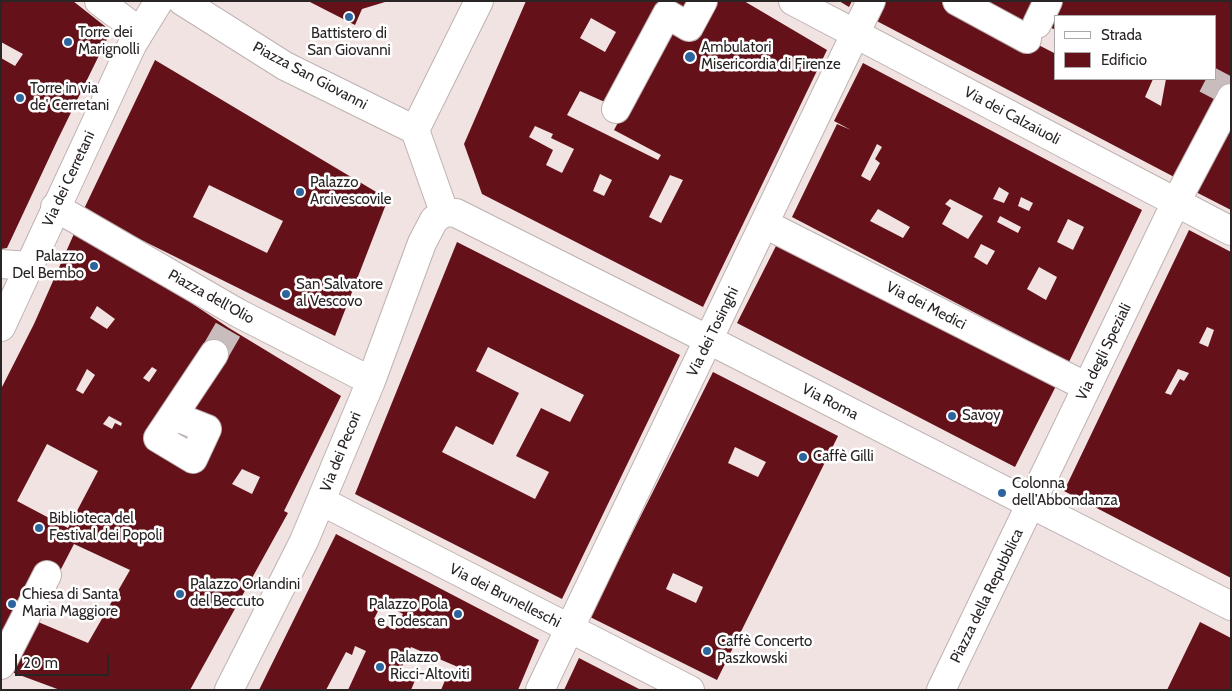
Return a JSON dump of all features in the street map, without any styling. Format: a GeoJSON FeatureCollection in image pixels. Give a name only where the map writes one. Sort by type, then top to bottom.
{"type":"FeatureCollection","features":[{"type":"Feature","properties":{"kind":"street"},"geometry":{"type":"LineString","coordinates":[[99,1],[140,32],[159,1]]}},
{"type":"Feature","properties":{"kind":"street","name":"Piazza San Giovanni"},"geometry":{"type":"LineString","coordinates":[[182,1],[285,66],[415,130]]}},
{"type":"Feature","properties":{"kind":"street"},"geometry":{"type":"LineString","coordinates":[[444,212],[415,130],[479,1]]}},
{"type":"Feature","properties":{"kind":"street"},"geometry":{"type":"LineString","coordinates":[[616,109],[667,14],[689,27],[704,1]]}},
{"type":"Feature","properties":{"kind":"street","name":"Via dei Calzaiuoli"},"geometry":{"type":"LineString","coordinates":[[793,1],[1231,231]]}},
{"type":"Feature","properties":{"kind":"street","name":"Via dei Tosinghi"},"geometry":{"type":"LineString","coordinates":[[540,690],[568,628],[765,224],[870,1]]}},
{"type":"Feature","properties":{"kind":"street"},"geometry":{"type":"LineString","coordinates":[[957,1],[1037,21]]}},
{"type":"Feature","properties":{"kind":"street","name":"Via dei Cerretani"},"geometry":{"type":"LineString","coordinates":[[1,327],[55,208],[140,32]]}},
{"type":"Feature","properties":{"kind":"street","name":"Via degli Speziali"},"geometry":{"type":"LineString","coordinates":[[1032,503],[1176,202],[1228,104]]}},
{"type":"Feature","properties":{"kind":"street","name":"Piazza dell'Olio"},"geometry":{"type":"LineString","coordinates":[[55,208],[234,321],[370,381]]}},
{"type":"Feature","properties":{"kind":"street","name":"Via Roma"},"geometry":{"type":"LineString","coordinates":[[444,212],[456,214],[709,340],[1222,601]]}},
{"type":"Feature","properties":{"kind":"street","name":"Via dei Pecori"},"geometry":{"type":"LineString","coordinates":[[229,690],[304,541],[321,502],[370,381],[422,243],[434,220],[444,212]]}},
{"type":"Feature","properties":{"kind":"street","name":"Via dei Medici"},"geometry":{"type":"LineString","coordinates":[[765,224],[1087,388]]}},
{"type":"Feature","properties":{"kind":"street"},"geometry":{"type":"LineString","coordinates":[[1,264],[29,266]]}},
{"type":"Feature","properties":{"kind":"street"},"geometry":{"type":"LineString","coordinates":[[174,416],[214,354]]}},
{"type":"Feature","properties":{"kind":"street","name":"Via dei Brunelleschi"},"geometry":{"type":"LineString","coordinates":[[321,502],[690,690]]}},
{"type":"Feature","properties":{"kind":"street","name":"Piazza della Repubblica"},"geometry":{"type":"LineString","coordinates":[[941,690],[1032,503]]}},
{"type":"Feature","properties":{"kind":"street"},"geometry":{"type":"LineString","coordinates":[[1,665],[47,575]]}},
{"type":"Feature","properties":{"kind":"building"},"geometry":{"type":"Polygon","coordinates":[[[1,1],[73,1],[111,31],[7,248],[1,249],[1,58],[15,66],[23,54],[1,42],[1,1]]]}},
{"type":"Feature","properties":{"kind":"building","name":"Battistero di San Giovanni"},"geometry":{"type":"Polygon","coordinates":[[[308,1],[385,2],[362,9],[355,25],[308,1]]]}},
{"type":"Feature","properties":{"kind":"building"},"geometry":{"type":"Polygon","coordinates":[[[526,1],[698,1],[686,20],[667,7],[664,12],[659,9],[607,103],[580,91],[567,115],[658,160],[661,155],[614,130],[671,23],[690,33],[708,1],[744,1],[827,50],[703,307],[482,194],[464,144],[526,1]],[[591,18],[580,38],[605,52],[616,32],[591,18]],[[535,126],[529,137],[553,150],[546,165],[562,173],[574,149],[551,138],[553,134],[535,126]],[[600,174],[593,191],[604,196],[612,180],[600,174]],[[670,175],[649,217],[661,223],[683,180],[670,175]]]}},
{"type":"Feature","properties":{"kind":"building"},"geometry":{"type":"Polygon","coordinates":[[[839,1],[852,1],[849,7],[839,1]]]}},
{"type":"Feature","properties":{"kind":"building"},"geometry":{"type":"Polygon","coordinates":[[[880,1],[953,1],[1054,53],[1054,80],[1153,80],[1145,97],[1161,106],[1166,80],[1217,80],[1217,15],[1054,15],[1054,29],[1042,24],[1053,1],[1231,1],[1231,84],[1178,179],[871,18],[880,1]]]}},
{"type":"Feature","properties":{"kind":"building"},"geometry":{"type":"Polygon","coordinates":[[[963,1],[1042,1],[1026,34],[963,1]]]}},
{"type":"Feature","properties":{"kind":"building","name":"Palazzo Arcivescovile"},"geometry":{"type":"Polygon","coordinates":[[[155,60],[388,199],[335,336],[83,211],[155,60]],[[209,185],[193,217],[267,253],[283,221],[209,185]]]}},
{"type":"Feature","properties":{"kind":"building"},"geometry":{"type":"Polygon","coordinates":[[[863,63],[1142,210],[1069,362],[792,217],[837,124],[851,130],[834,121],[863,63]],[[877,144],[861,176],[870,181],[880,163],[875,159],[882,147],[877,144]],[[999,187],[993,199],[1004,203],[1009,193],[999,187]],[[1021,197],[1018,206],[1029,211],[1033,203],[1021,197]],[[950,199],[945,204],[951,208],[942,224],[968,239],[983,216],[950,199]],[[878,209],[870,221],[903,238],[910,227],[878,209]],[[1000,216],[997,222],[1018,233],[1021,227],[1000,216]],[[1068,219],[1057,242],[1073,250],[1084,227],[1068,219]],[[981,244],[974,257],[987,265],[995,251],[981,244]],[[1039,267],[1027,289],[1046,300],[1057,277],[1039,267]]]}},
{"type":"Feature","properties":{"kind":"building"},"geometry":{"type":"Polygon","coordinates":[[[1224,124],[1231,128],[1231,210],[1188,188],[1224,124]]]}},
{"type":"Feature","properties":{"kind":"building"},"geometry":{"type":"Polygon","coordinates":[[[77,227],[229,328],[341,396],[284,511],[288,513],[190,690],[60,690],[6,670],[31,619],[88,643],[130,570],[74,544],[60,571],[44,562],[1,646],[1,389],[34,324],[77,227]],[[97,306],[90,318],[107,329],[115,319],[97,306]],[[152,367],[143,378],[149,382],[157,370],[152,367]],[[87,369],[76,390],[83,394],[95,375],[87,369]],[[185,413],[148,441],[195,467],[185,413]],[[109,416],[103,424],[112,429],[115,423],[121,426],[122,423],[109,416]],[[47,444],[17,501],[68,528],[98,471],[47,444]],[[242,469],[232,484],[252,494],[260,477],[242,469]]]}},
{"type":"Feature","properties":{"kind":"building"},"geometry":{"type":"Polygon","coordinates":[[[1189,230],[1231,252],[1231,578],[1064,491],[1189,230]],[[1207,327],[1199,343],[1208,347],[1214,330],[1207,327]],[[1178,369],[1165,393],[1171,395],[1180,379],[1184,381],[1189,373],[1178,369]]]}},
{"type":"Feature","properties":{"kind":"building"},"geometry":{"type":"Polygon","coordinates":[[[457,242],[680,355],[562,599],[355,494],[457,242]],[[488,347],[476,371],[519,393],[493,445],[456,426],[442,452],[535,499],[549,472],[516,456],[541,408],[570,422],[584,395],[488,347]]]}},
{"type":"Feature","properties":{"kind":"building"},"geometry":{"type":"Polygon","coordinates":[[[777,244],[1056,386],[1015,467],[737,323],[777,244]]]}},
{"type":"Feature","properties":{"kind":"building"},"geometry":{"type":"Polygon","coordinates":[[[713,372],[838,436],[717,680],[590,617],[713,372]],[[735,447],[728,463],[758,477],[766,462],[735,447]],[[673,573],[666,589],[696,603],[703,587],[673,573]]]}},
{"type":"Feature","properties":{"kind":"building"},"geometry":{"type":"Polygon","coordinates":[[[336,534],[539,640],[518,690],[441,690],[449,671],[456,674],[458,667],[411,647],[400,671],[416,678],[411,690],[348,690],[366,651],[355,646],[352,655],[346,652],[326,690],[259,690],[336,534]],[[382,603],[374,619],[395,630],[403,614],[382,603]]]}},
{"type":"Feature","properties":{"kind":"building"},"geometry":{"type":"Polygon","coordinates":[[[1200,622],[1231,638],[1231,690],[1167,690],[1200,622]]]}},
{"type":"Feature","properties":{"kind":"building"},"geometry":{"type":"Polygon","coordinates":[[[579,658],[641,690],[564,690],[579,658]]]}},
{"type":"Feature","properties":{"kind":"tunnel"},"geometry":{"type":"LineString","coordinates":[[1208,80],[1227,90]]}},
{"type":"Feature","properties":{"kind":"tunnel"},"geometry":{"type":"LineString","coordinates":[[214,354],[229,328]]}},
{"type":"Feature","properties":{"kind":"place","name":"Battistero di San Giovanni"},"geometry":{"type":"Point","coordinates":[349,17]}},
{"type":"Feature","properties":{"kind":"place","name":"Torre dei Marignolli"},"geometry":{"type":"Point","coordinates":[68,42]}},
{"type":"Feature","properties":{"kind":"place","name":"Ambulatori Misericordia di Firenze"},"geometry":{"type":"Point","coordinates":[690,57]}},
{"type":"Feature","properties":{"kind":"place","name":"Torre in via de' Cerretani"},"geometry":{"type":"Point","coordinates":[20,98]}},
{"type":"Feature","properties":{"kind":"place","name":"Palazzo Arcivescovile"},"geometry":{"type":"Point","coordinates":[300,192]}},
{"type":"Feature","properties":{"kind":"place","name":"Palazzo Del Bembo"},"geometry":{"type":"Point","coordinates":[94,266]}},
{"type":"Feature","properties":{"kind":"place","name":"San Salvatore al Vescovo"},"geometry":{"type":"Point","coordinates":[286,294]}},
{"type":"Feature","properties":{"kind":"place","name":"Savoy"},"geometry":{"type":"Point","coordinates":[952,416]}},
{"type":"Feature","properties":{"kind":"place","name":"Caffè Gilli"},"geometry":{"type":"Point","coordinates":[803,457]}},
{"type":"Feature","properties":{"kind":"place","name":"Colonna dell’Abbondanza"},"geometry":{"type":"Point","coordinates":[1002,493]}},
{"type":"Feature","properties":{"kind":"place","name":"Biblioteca del Festival dei Popoli"},"geometry":{"type":"Point","coordinates":[39,528]}},
{"type":"Feature","properties":{"kind":"place","name":"Palazzo Orlandini del Beccuto"},"geometry":{"type":"Point","coordinates":[180,594]}},
{"type":"Feature","properties":{"kind":"place","name":"Chiesa di Santa Maria Maggiore"},"geometry":{"type":"Point","coordinates":[12,604]}},
{"type":"Feature","properties":{"kind":"place","name":"Palazzo Pola e Todescan"},"geometry":{"type":"Point","coordinates":[458,614]}},
{"type":"Feature","properties":{"kind":"place","name":"Caffè Concerto Paszkowski"},"geometry":{"type":"Point","coordinates":[707,651]}},
{"type":"Feature","properties":{"kind":"place","name":"Palazzo Ricci-Altoviti"},"geometry":{"type":"Point","coordinates":[380,667]}}]}
